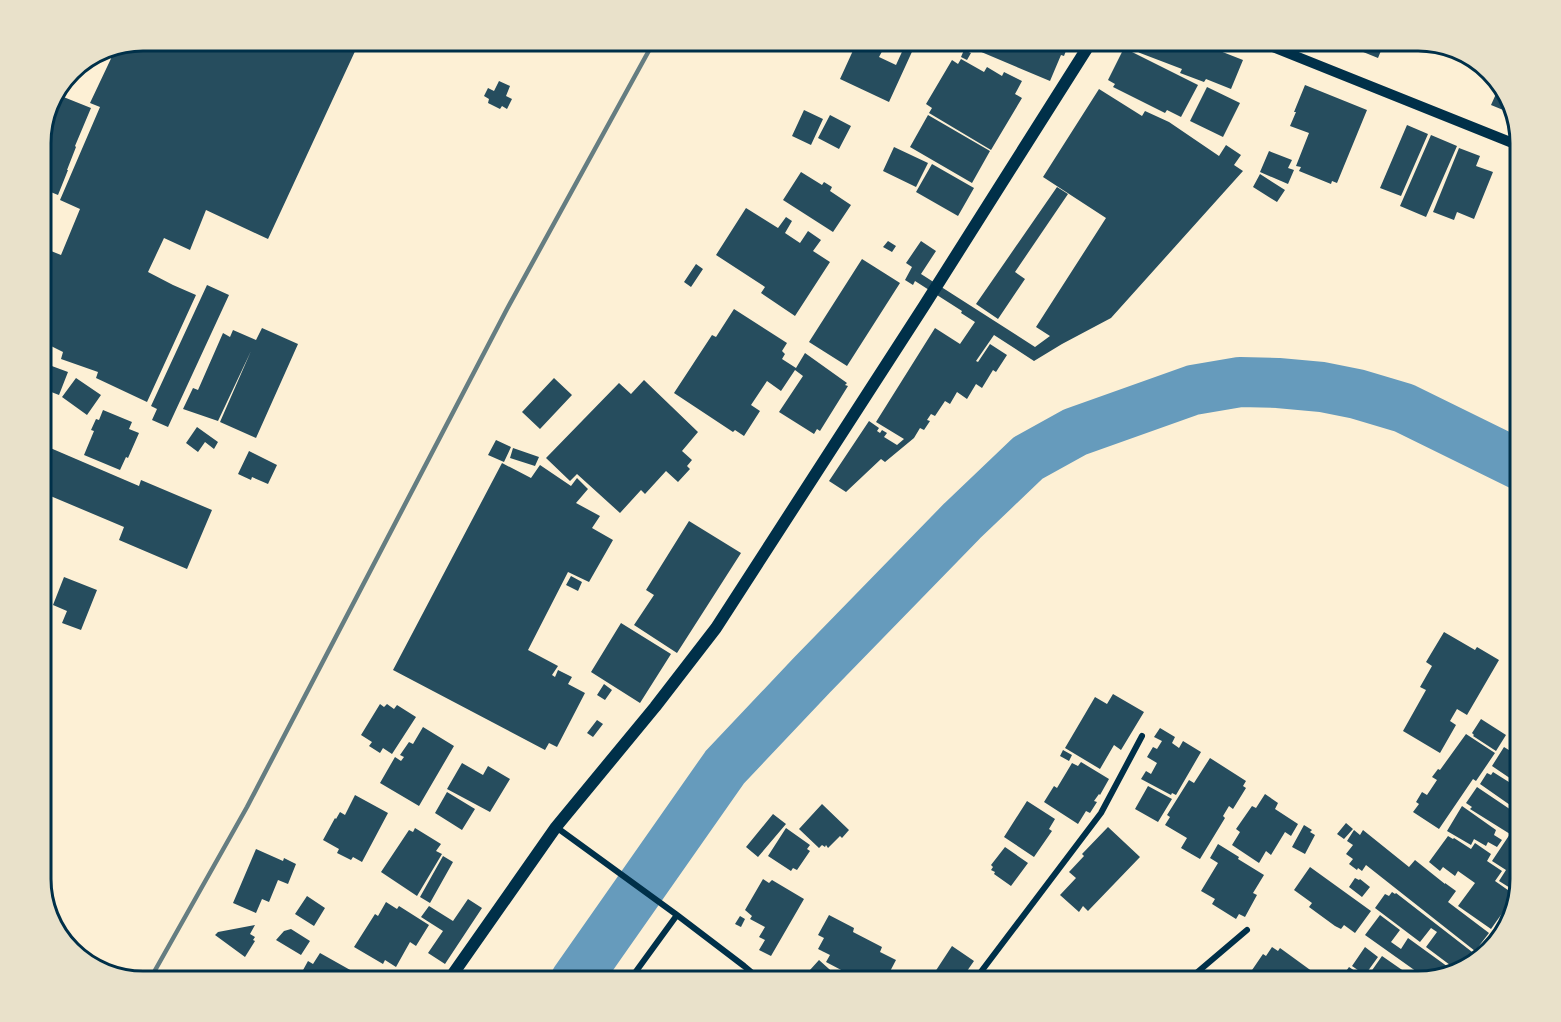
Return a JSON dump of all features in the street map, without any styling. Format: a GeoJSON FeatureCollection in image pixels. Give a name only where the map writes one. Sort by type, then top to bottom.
{"type":"FeatureCollection","features":[{"type":"Feature","properties":{"kind":"main road"},"geometry":{"type":"LineString","coordinates":[[455,971],[556,827],[655,707],[716,628],[1085,51]]}},
{"type":"Feature","properties":{"kind":"street"},"geometry":{"type":"LineString","coordinates":[[1283,51],[1510,142]]}},
{"type":"Feature","properties":{"kind":"street"},"geometry":{"type":"LineString","coordinates":[[982,971],[1101,813],[1142,736]]}},
{"type":"Feature","properties":{"kind":"street"},"geometry":{"type":"LineString","coordinates":[[556,827],[675,913],[750,971]]}},
{"type":"Feature","properties":{"kind":"street"},"geometry":{"type":"LineString","coordinates":[[636,971],[675,913]]}},
{"type":"Feature","properties":{"kind":"street"},"geometry":{"type":"LineString","coordinates":[[1199,971],[1247,930]]}},
{"type":"Feature","properties":{"kind":"building"},"geometry":{"type":"Polygon","coordinates":[[[143,51],[355,51],[268,239],[206,210],[190,250],[164,238],[148,272],[196,295],[147,402],[96,378],[98,372],[61,359],[63,352],[51,346],[51,251],[61,255],[80,209],[60,200],[100,107],[90,103],[112,57],[125,53],[143,51]]]}},
{"type":"Feature","properties":{"kind":"building"},"geometry":{"type":"Polygon","coordinates":[[[853,51],[882,51],[879,57],[896,65],[902,51],[912,51],[889,102],[840,79],[853,51]]]}},
{"type":"Feature","properties":{"kind":"building"},"geometry":{"type":"Polygon","coordinates":[[[964,51],[971,53],[967,60],[961,57],[964,51]]]}},
{"type":"Feature","properties":{"kind":"building"},"geometry":{"type":"Polygon","coordinates":[[[979,51],[1066,51],[1064,56],[1061,55],[1050,81],[979,51]]]}},
{"type":"Feature","properties":{"kind":"building"},"geometry":{"type":"Polygon","coordinates":[[[1122,51],[1130,51],[1198,85],[1181,117],[1167,110],[1165,113],[1113,87],[1115,84],[1108,80],[1122,51]]]}},
{"type":"Feature","properties":{"kind":"building"},"geometry":{"type":"Polygon","coordinates":[[[1137,51],[1220,51],[1243,60],[1231,89],[1206,79],[1204,82],[1180,73],[1182,69],[1137,51]]]}},
{"type":"Feature","properties":{"kind":"building"},"geometry":{"type":"Polygon","coordinates":[[[1361,51],[1381,51],[1378,58],[1361,51]]]}},
{"type":"Feature","properties":{"kind":"building"},"geometry":{"type":"Polygon","coordinates":[[[961,59],[984,72],[987,67],[1002,76],[1004,72],[1022,81],[1015,94],[1022,98],[991,150],[929,113],[932,108],[926,104],[952,60],[958,64],[961,59]]]}},
{"type":"Feature","properties":{"kind":"building"},"geometry":{"type":"Polygon","coordinates":[[[499,81],[510,86],[506,96],[512,99],[507,109],[502,106],[500,109],[488,103],[489,99],[484,96],[488,88],[494,91],[499,81]]]}},
{"type":"Feature","properties":{"kind":"building"},"geometry":{"type":"Polygon","coordinates":[[[1305,85],[1367,110],[1337,183],[1332,181],[1331,184],[1299,171],[1301,167],[1296,166],[1309,133],[1290,126],[1305,85]]]}},
{"type":"Feature","properties":{"kind":"building"},"geometry":{"type":"Polygon","coordinates":[[[1207,87],[1240,103],[1223,137],[1190,121],[1207,87]]]}},
{"type":"Feature","properties":{"kind":"building"},"geometry":{"type":"Polygon","coordinates":[[[1099,89],[1142,116],[1145,111],[1169,122],[1219,156],[1226,145],[1241,155],[1234,165],[1243,171],[1111,318],[1034,361],[994,335],[976,361],[978,362],[990,344],[1007,355],[996,372],[993,370],[982,388],[976,384],[967,399],[957,392],[950,404],[945,401],[935,416],[931,414],[927,420],[930,421],[924,430],[920,428],[914,438],[885,462],[881,459],[846,492],[829,481],[869,421],[879,428],[877,431],[880,433],[882,430],[887,433],[884,437],[897,445],[904,439],[876,422],[935,328],[960,344],[975,322],[915,281],[913,285],[905,280],[912,267],[906,263],[921,241],[936,251],[921,274],[1035,347],[1050,336],[1036,327],[1106,218],[1043,177],[1099,89]]]}},
{"type":"Feature","properties":{"kind":"building"},"geometry":{"type":"Polygon","coordinates":[[[1496,94],[1504,110],[1491,105],[1496,94]]]}},
{"type":"Feature","properties":{"kind":"building"},"geometry":{"type":"Polygon","coordinates":[[[64,97],[91,108],[58,195],[51,192],[51,137],[54,119],[64,97]]]}},
{"type":"Feature","properties":{"kind":"building"},"geometry":{"type":"Polygon","coordinates":[[[804,110],[823,119],[811,145],[792,136],[804,110]]]}},
{"type":"Feature","properties":{"kind":"building"},"geometry":{"type":"Polygon","coordinates":[[[830,115],[851,126],[839,149],[818,138],[830,115]]]}},
{"type":"Feature","properties":{"kind":"building"},"geometry":{"type":"Polygon","coordinates":[[[928,115],[990,151],[972,183],[910,147],[928,115]]]}},
{"type":"Feature","properties":{"kind":"building"},"geometry":{"type":"Polygon","coordinates":[[[1407,125],[1428,134],[1401,196],[1380,188],[1407,125]]]}},
{"type":"Feature","properties":{"kind":"building"},"geometry":{"type":"Polygon","coordinates":[[[1431,135],[1457,146],[1426,217],[1400,206],[1431,135]]]}},
{"type":"Feature","properties":{"kind":"building"},"geometry":{"type":"Polygon","coordinates":[[[894,147],[928,163],[916,187],[883,171],[894,147]]]}},
{"type":"Feature","properties":{"kind":"building"},"geometry":{"type":"Polygon","coordinates":[[[1459,148],[1480,156],[1476,166],[1493,172],[1474,219],[1457,212],[1454,220],[1433,212],[1459,148]]]}},
{"type":"Feature","properties":{"kind":"building"},"geometry":{"type":"Polygon","coordinates":[[[1269,151],[1292,160],[1288,168],[1294,170],[1288,184],[1260,172],[1269,151]]]}},
{"type":"Feature","properties":{"kind":"building"},"geometry":{"type":"Polygon","coordinates":[[[932,164],[974,188],[958,216],[916,192],[932,164]]]}},
{"type":"Feature","properties":{"kind":"building"},"geometry":{"type":"Polygon","coordinates":[[[801,172],[822,185],[824,182],[832,187],[830,191],[851,205],[833,232],[783,200],[801,172]]]}},
{"type":"Feature","properties":{"kind":"building"},"geometry":{"type":"Polygon","coordinates":[[[1260,174],[1285,190],[1277,202],[1253,187],[1260,174]]]}},
{"type":"Feature","properties":{"kind":"building"},"geometry":{"type":"Polygon","coordinates":[[[1057,187],[1068,194],[1015,272],[1025,279],[998,319],[976,304],[1057,187]]]}},
{"type":"Feature","properties":{"kind":"building"},"geometry":{"type":"Polygon","coordinates":[[[746,208],[778,228],[786,217],[792,221],[785,233],[800,243],[808,231],[821,240],[813,251],[830,262],[795,316],[761,293],[765,287],[716,255],[746,208]]]}},
{"type":"Feature","properties":{"kind":"building"},"geometry":{"type":"Polygon","coordinates":[[[888,241],[896,246],[892,252],[883,247],[888,241]]]}},
{"type":"Feature","properties":{"kind":"building"},"geometry":{"type":"Polygon","coordinates":[[[862,259],[900,283],[847,366],[809,342],[862,259]]]}},
{"type":"Feature","properties":{"kind":"building"},"geometry":{"type":"Polygon","coordinates":[[[696,264],[703,269],[691,287],[684,282],[696,264]]]}},
{"type":"Feature","properties":{"kind":"building"},"geometry":{"type":"Polygon","coordinates":[[[207,285],[229,295],[168,427],[152,420],[157,409],[151,406],[207,285]]]}},
{"type":"Feature","properties":{"kind":"building"},"geometry":{"type":"Polygon","coordinates":[[[734,309],[787,343],[782,351],[785,354],[782,359],[796,368],[805,353],[847,383],[845,385],[848,386],[820,431],[817,429],[814,434],[779,412],[803,376],[795,370],[781,391],[767,381],[751,405],[760,411],[744,436],[735,430],[733,432],[674,393],[712,335],[716,337],[734,309]]]}},
{"type":"Feature","properties":{"kind":"building"},"geometry":{"type":"Polygon","coordinates":[[[262,328],[298,344],[256,438],[220,422],[251,351],[218,421],[183,409],[193,388],[198,390],[223,333],[230,337],[233,330],[256,340],[262,328]]]}},
{"type":"Feature","properties":{"kind":"building"},"geometry":{"type":"Polygon","coordinates":[[[51,366],[68,372],[59,395],[51,392],[51,366]]]}},
{"type":"Feature","properties":{"kind":"building"},"geometry":{"type":"Polygon","coordinates":[[[76,378],[101,395],[87,415],[62,397],[76,378]]]}},
{"type":"Feature","properties":{"kind":"building"},"geometry":{"type":"Polygon","coordinates":[[[554,378],[572,395],[540,429],[522,412],[554,378]]]}},
{"type":"Feature","properties":{"kind":"building"},"geometry":{"type":"Polygon","coordinates":[[[644,380],[698,432],[682,451],[692,460],[687,466],[690,469],[678,482],[666,471],[645,494],[641,490],[620,513],[577,474],[570,481],[546,458],[619,383],[631,394],[644,380]]]}},
{"type":"Feature","properties":{"kind":"building"},"geometry":{"type":"Polygon","coordinates":[[[103,410],[132,422],[129,429],[139,433],[120,470],[84,455],[94,431],[91,430],[103,410]]]}},
{"type":"Feature","properties":{"kind":"building"},"geometry":{"type":"Polygon","coordinates":[[[197,427],[218,442],[214,449],[205,442],[198,452],[186,443],[197,427]]]}},
{"type":"Feature","properties":{"kind":"building"},"geometry":{"type":"Polygon","coordinates":[[[496,440],[511,447],[504,462],[488,455],[496,440]]]}},
{"type":"Feature","properties":{"kind":"building"},"geometry":{"type":"Polygon","coordinates":[[[51,448],[139,486],[141,480],[212,510],[187,569],[119,540],[124,527],[51,496],[51,448]]]}},
{"type":"Feature","properties":{"kind":"building"},"geometry":{"type":"Polygon","coordinates":[[[513,448],[539,457],[535,466],[510,458],[513,448]]]}},
{"type":"Feature","properties":{"kind":"building"},"geometry":{"type":"Polygon","coordinates":[[[249,451],[277,465],[268,484],[238,474],[249,451]]]}},
{"type":"Feature","properties":{"kind":"building"},"geometry":{"type":"Polygon","coordinates":[[[502,463],[531,478],[540,465],[571,486],[577,478],[588,489],[576,503],[600,516],[592,528],[613,540],[589,582],[568,572],[528,650],[558,666],[552,675],[555,677],[558,670],[572,677],[568,684],[585,693],[557,747],[549,743],[545,750],[393,670],[502,463]]]}},
{"type":"Feature","properties":{"kind":"building"},"geometry":{"type":"Polygon","coordinates":[[[689,521],[741,553],[677,653],[634,625],[654,595],[646,590],[689,521]]]}},
{"type":"Feature","properties":{"kind":"building"},"geometry":{"type":"Polygon","coordinates":[[[571,576],[582,582],[578,591],[566,585],[571,576]]]}},
{"type":"Feature","properties":{"kind":"building"},"geometry":{"type":"Polygon","coordinates":[[[64,577],[97,590],[81,630],[62,623],[67,611],[53,605],[64,577]]]}},
{"type":"Feature","properties":{"kind":"building"},"geometry":{"type":"Polygon","coordinates":[[[621,623],[671,654],[640,703],[591,672],[621,623]]]}},
{"type":"Feature","properties":{"kind":"building"},"geometry":{"type":"Polygon","coordinates":[[[1444,632],[1475,650],[1477,647],[1499,660],[1467,715],[1457,709],[1450,721],[1456,725],[1440,753],[1403,731],[1426,690],[1420,687],[1432,666],[1426,662],[1444,632]]]}},
{"type":"Feature","properties":{"kind":"building"},"geometry":{"type":"Polygon","coordinates":[[[604,684],[612,690],[605,700],[597,695],[604,684]]]}},
{"type":"Feature","properties":{"kind":"building"},"geometry":{"type":"Polygon","coordinates":[[[1113,694],[1144,712],[1121,750],[1114,745],[1100,769],[1065,748],[1095,697],[1107,704],[1113,694]]]}},
{"type":"Feature","properties":{"kind":"building"},"geometry":{"type":"Polygon","coordinates":[[[380,704],[384,707],[387,704],[394,709],[397,705],[416,717],[392,754],[383,748],[380,753],[369,746],[372,742],[361,735],[380,704]]]}},
{"type":"Feature","properties":{"kind":"building"},"geometry":{"type":"Polygon","coordinates":[[[1481,719],[1506,735],[1496,751],[1473,736],[1472,733],[1481,719]]]}},
{"type":"Feature","properties":{"kind":"building"},"geometry":{"type":"Polygon","coordinates":[[[597,720],[603,724],[593,737],[587,733],[597,720]]]}},
{"type":"Feature","properties":{"kind":"building"},"geometry":{"type":"Polygon","coordinates":[[[423,727],[454,746],[419,806],[380,783],[395,757],[401,761],[404,757],[400,755],[409,742],[413,744],[423,727]]]}},
{"type":"Feature","properties":{"kind":"building"},"geometry":{"type":"Polygon","coordinates":[[[1160,728],[1175,737],[1172,743],[1179,748],[1183,741],[1201,752],[1176,795],[1172,793],[1171,795],[1141,779],[1146,771],[1151,774],[1157,763],[1147,757],[1153,747],[1157,749],[1162,741],[1154,737],[1160,728]]]}},
{"type":"Feature","properties":{"kind":"building"},"geometry":{"type":"Polygon","coordinates":[[[1466,734],[1495,753],[1476,781],[1473,779],[1439,829],[1413,812],[1419,804],[1416,802],[1422,792],[1427,795],[1437,780],[1432,777],[1438,769],[1440,770],[1466,734]]]}},
{"type":"Feature","properties":{"kind":"building"},"geometry":{"type":"Polygon","coordinates":[[[1504,747],[1510,751],[1510,778],[1492,766],[1504,747]]]}},
{"type":"Feature","properties":{"kind":"building"},"geometry":{"type":"Polygon","coordinates":[[[1063,750],[1072,755],[1069,761],[1060,756],[1063,750]]]}},
{"type":"Feature","properties":{"kind":"building"},"geometry":{"type":"Polygon","coordinates":[[[1210,758],[1246,781],[1243,786],[1246,788],[1233,809],[1229,806],[1223,816],[1225,818],[1200,859],[1181,848],[1187,838],[1165,825],[1170,817],[1167,815],[1189,780],[1194,783],[1210,758]]]}},
{"type":"Feature","properties":{"kind":"building"},"geometry":{"type":"Polygon","coordinates":[[[1081,762],[1109,779],[1094,801],[1097,802],[1090,813],[1086,811],[1078,824],[1044,802],[1054,786],[1057,788],[1072,763],[1078,766],[1081,762]]]}},
{"type":"Feature","properties":{"kind":"building"},"geometry":{"type":"Polygon","coordinates":[[[462,763],[483,775],[488,766],[510,779],[490,812],[447,789],[462,763]]]}},
{"type":"Feature","properties":{"kind":"building"},"geometry":{"type":"Polygon","coordinates":[[[1493,772],[1510,783],[1510,805],[1480,784],[1487,773],[1491,775],[1493,772]]]}},
{"type":"Feature","properties":{"kind":"building"},"geometry":{"type":"Polygon","coordinates":[[[1148,786],[1172,799],[1158,822],[1135,809],[1148,786]]]}},
{"type":"Feature","properties":{"kind":"building"},"geometry":{"type":"Polygon","coordinates":[[[1477,787],[1510,809],[1510,834],[1470,809],[1472,807],[1466,803],[1477,787]]]}},
{"type":"Feature","properties":{"kind":"building"},"geometry":{"type":"Polygon","coordinates":[[[447,792],[475,809],[462,830],[435,813],[447,792]]]}},
{"type":"Feature","properties":{"kind":"building"},"geometry":{"type":"Polygon","coordinates":[[[1265,794],[1278,803],[1275,809],[1298,824],[1291,836],[1285,832],[1271,855],[1266,851],[1259,863],[1232,845],[1240,832],[1236,829],[1252,806],[1256,808],[1265,794]]]}},
{"type":"Feature","properties":{"kind":"building"},"geometry":{"type":"Polygon","coordinates":[[[355,795],[388,813],[362,862],[353,857],[351,860],[337,853],[339,849],[323,840],[340,812],[345,815],[355,795]]]}},
{"type":"Feature","properties":{"kind":"building"},"geometry":{"type":"Polygon","coordinates":[[[1027,801],[1055,819],[1049,829],[1052,831],[1034,857],[1004,837],[1027,801]]]}},
{"type":"Feature","properties":{"kind":"building"},"geometry":{"type":"Polygon","coordinates":[[[822,804],[849,830],[828,848],[822,845],[819,848],[799,829],[822,804]]]}},
{"type":"Feature","properties":{"kind":"building"},"geometry":{"type":"Polygon","coordinates":[[[1462,806],[1496,830],[1494,835],[1502,840],[1497,847],[1488,842],[1486,846],[1474,839],[1471,845],[1447,831],[1462,806]]]}},
{"type":"Feature","properties":{"kind":"building"},"geometry":{"type":"Polygon","coordinates":[[[773,814],[786,824],[758,857],[746,847],[773,814]]]}},
{"type":"Feature","properties":{"kind":"building"},"geometry":{"type":"Polygon","coordinates":[[[1346,823],[1353,829],[1344,839],[1337,834],[1346,823]]]}},
{"type":"Feature","properties":{"kind":"building"},"geometry":{"type":"Polygon","coordinates":[[[1304,825],[1315,835],[1305,854],[1292,847],[1304,825]]]}},
{"type":"Feature","properties":{"kind":"building"},"geometry":{"type":"Polygon","coordinates":[[[1108,827],[1140,857],[1088,911],[1083,906],[1079,912],[1060,895],[1076,878],[1069,872],[1084,856],[1082,854],[1108,827]]]}},
{"type":"Feature","properties":{"kind":"building"},"geometry":{"type":"Polygon","coordinates":[[[415,828],[441,844],[436,851],[442,854],[417,896],[381,872],[409,830],[413,832],[415,828]]]}},
{"type":"Feature","properties":{"kind":"building"},"geometry":{"type":"Polygon","coordinates":[[[786,828],[810,845],[807,849],[810,851],[797,870],[793,868],[791,871],[768,856],[786,828]]]}},
{"type":"Feature","properties":{"kind":"building"},"geometry":{"type":"Polygon","coordinates":[[[1354,830],[1360,835],[1363,830],[1409,867],[1415,860],[1456,891],[1448,902],[1489,933],[1475,951],[1366,865],[1362,871],[1349,864],[1353,859],[1346,854],[1353,845],[1347,841],[1354,830]]]}},
{"type":"Feature","properties":{"kind":"building"},"geometry":{"type":"Polygon","coordinates":[[[1510,834],[1509,887],[1499,881],[1506,870],[1492,861],[1510,834]]]}},
{"type":"Feature","properties":{"kind":"building"},"geometry":{"type":"Polygon","coordinates":[[[1448,836],[1471,849],[1475,843],[1491,854],[1487,861],[1502,871],[1495,881],[1509,891],[1505,910],[1491,929],[1458,906],[1475,883],[1458,871],[1455,876],[1443,867],[1440,871],[1429,862],[1448,836]]]}},
{"type":"Feature","properties":{"kind":"building"},"geometry":{"type":"Polygon","coordinates":[[[1218,844],[1264,875],[1253,893],[1257,895],[1245,917],[1239,914],[1236,919],[1212,904],[1215,899],[1201,891],[1218,863],[1210,858],[1218,844]]]}},
{"type":"Feature","properties":{"kind":"building"},"geometry":{"type":"Polygon","coordinates":[[[1005,847],[1028,863],[1011,886],[991,870],[993,867],[991,865],[1005,847]]]}},
{"type":"Feature","properties":{"kind":"building"},"geometry":{"type":"Polygon","coordinates":[[[256,849],[296,864],[288,884],[278,880],[269,902],[262,899],[256,913],[233,903],[256,849]]]}},
{"type":"Feature","properties":{"kind":"building"},"geometry":{"type":"Polygon","coordinates":[[[443,856],[453,862],[430,903],[420,897],[443,856]]]}},
{"type":"Feature","properties":{"kind":"building"},"geometry":{"type":"Polygon","coordinates":[[[1310,867],[1371,911],[1355,933],[1344,925],[1341,929],[1335,926],[1309,907],[1312,903],[1294,890],[1310,867]]]}},
{"type":"Feature","properties":{"kind":"building"},"geometry":{"type":"Polygon","coordinates":[[[1355,878],[1370,887],[1362,897],[1349,887],[1355,878]]]}},
{"type":"Feature","properties":{"kind":"building"},"geometry":{"type":"Polygon","coordinates":[[[763,879],[769,883],[772,880],[804,899],[771,956],[759,950],[765,940],[759,937],[765,927],[750,919],[752,916],[745,910],[763,879]]]}},
{"type":"Feature","properties":{"kind":"building"},"geometry":{"type":"Polygon","coordinates":[[[1392,892],[1396,893],[1473,952],[1450,965],[1426,947],[1437,932],[1431,928],[1420,942],[1375,908],[1385,894],[1389,896],[1392,892]]]}},
{"type":"Feature","properties":{"kind":"building"},"geometry":{"type":"Polygon","coordinates":[[[307,896],[325,908],[314,926],[295,914],[307,896]]]}},
{"type":"Feature","properties":{"kind":"building"},"geometry":{"type":"Polygon","coordinates":[[[468,899],[482,908],[445,964],[428,953],[443,931],[421,917],[429,906],[453,921],[468,899]]]}},
{"type":"Feature","properties":{"kind":"building"},"geometry":{"type":"Polygon","coordinates":[[[386,902],[397,909],[399,906],[429,925],[416,946],[410,942],[396,967],[385,960],[383,964],[354,947],[375,914],[378,916],[386,902]]]}},
{"type":"Feature","properties":{"kind":"building"},"geometry":{"type":"Polygon","coordinates":[[[829,915],[854,928],[853,932],[882,947],[880,952],[896,960],[890,971],[843,971],[826,962],[830,955],[818,949],[824,938],[818,935],[829,915]]]}},
{"type":"Feature","properties":{"kind":"building"},"geometry":{"type":"Polygon","coordinates":[[[1380,915],[1400,930],[1391,942],[1401,949],[1408,938],[1447,966],[1416,971],[1365,935],[1380,915]]]}},
{"type":"Feature","properties":{"kind":"building"},"geometry":{"type":"Polygon","coordinates":[[[740,916],[745,919],[741,927],[735,924],[740,916]]]}},
{"type":"Feature","properties":{"kind":"building"},"geometry":{"type":"Polygon","coordinates":[[[255,925],[250,934],[255,937],[253,940],[255,941],[245,957],[215,935],[218,932],[255,925]]]}},
{"type":"Feature","properties":{"kind":"building"},"geometry":{"type":"Polygon","coordinates":[[[291,929],[310,941],[301,955],[276,940],[284,931],[291,929]]]}},
{"type":"Feature","properties":{"kind":"building"},"geometry":{"type":"Polygon","coordinates":[[[952,946],[974,961],[967,971],[936,971],[952,946]]]}},
{"type":"Feature","properties":{"kind":"building"},"geometry":{"type":"Polygon","coordinates":[[[1272,947],[1278,951],[1280,948],[1312,971],[1251,971],[1263,954],[1266,956],[1272,947]]]}},
{"type":"Feature","properties":{"kind":"building"},"geometry":{"type":"Polygon","coordinates":[[[1365,947],[1378,957],[1368,971],[1359,971],[1352,966],[1365,947]]]}},
{"type":"Feature","properties":{"kind":"building"},"geometry":{"type":"Polygon","coordinates":[[[320,953],[352,971],[302,971],[308,961],[313,964],[320,953]]]}},
{"type":"Feature","properties":{"kind":"building"},"geometry":{"type":"Polygon","coordinates":[[[1382,956],[1404,971],[1372,971],[1382,956]]]}},
{"type":"Feature","properties":{"kind":"building"},"geometry":{"type":"Polygon","coordinates":[[[819,960],[831,971],[809,971],[819,960]]]}},
{"type":"Feature","properties":{"kind":"waterway"},"geometry":{"type":"LineString","coordinates":[[582,971],[725,767],[962,521],[1028,458],[1075,432],[1193,390],[1240,382],[1278,383],[1322,387],[1357,394],[1404,408],[1510,460]]}},
{"type":"Feature","properties":{"kind":"railway"},"geometry":{"type":"LineString","coordinates":[[155,971],[247,807],[507,309],[649,51]]}}]}
